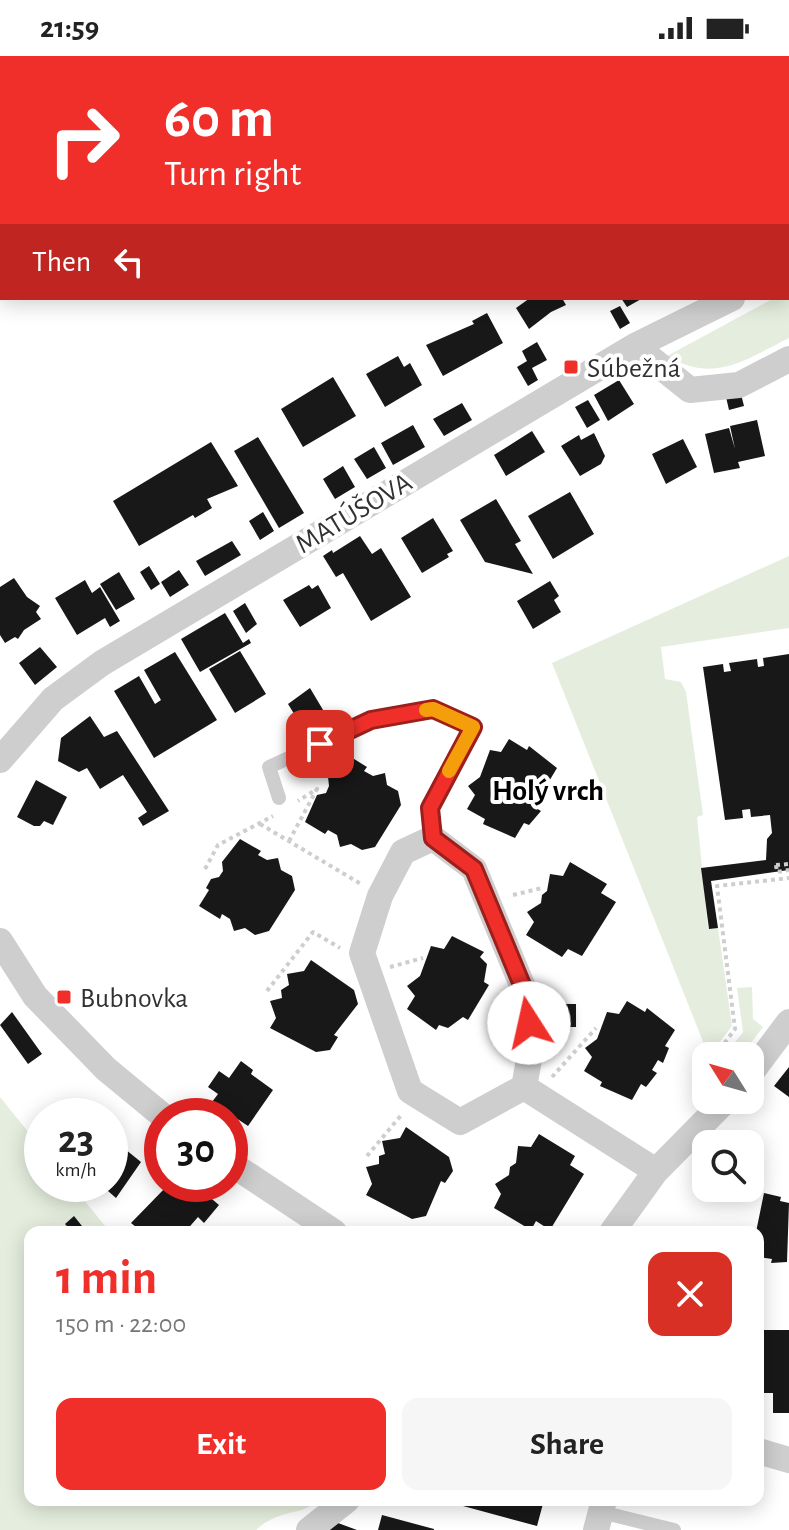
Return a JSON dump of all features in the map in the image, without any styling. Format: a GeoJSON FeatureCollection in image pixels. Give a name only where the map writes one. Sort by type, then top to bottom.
{"type":"FeatureCollection","features":[{"type":"Feature","properties":{"kind":"street","name":"MATÚŠOVA"},"geometry":{"type":"LineString","coordinates":[[0,760],[53,699],[102,663],[635,346],[728,300]]}},
{"type":"Feature","properties":{"kind":"street"},"geometry":{"type":"LineString","coordinates":[[635,346],[690,390],[739,385],[789,359]]}},
{"type":"Feature","properties":{"kind":"street"},"geometry":{"type":"LineString","coordinates":[[433,838],[474,869],[527,997],[531,1049],[524,1087],[460,1122],[410,1091],[362,953],[380,896],[403,852],[433,838]]}},
{"type":"Feature","properties":{"kind":"street"},"geometry":{"type":"LineString","coordinates":[[0,941],[35,996],[106,1069],[144,1100]]}},
{"type":"Feature","properties":{"kind":"street"},"geometry":{"type":"LineString","coordinates":[[764,1055],[789,1022]]}},
{"type":"Feature","properties":{"kind":"street"},"geometry":{"type":"LineString","coordinates":[[524,1087],[656,1171]]}},
{"type":"Feature","properties":{"kind":"street"},"geometry":{"type":"LineString","coordinates":[[616,1226],[656,1171],[712,1114]]}},
{"type":"Feature","properties":{"kind":"street"},"geometry":{"type":"LineString","coordinates":[[248,1175],[325,1226]]}},
{"type":"Feature","properties":{"kind":"street"},"geometry":{"type":"LineString","coordinates":[[764,1453],[789,1460]]}},
{"type":"Feature","properties":{"kind":"street"},"geometry":{"type":"LineString","coordinates":[[309,1530],[339,1506]]}},
{"type":"Feature","properties":{"kind":"lane"},"geometry":{"type":"LineString","coordinates":[[281,804],[269,767],[371,720],[433,709],[473,727],[430,808],[433,838]]}},
{"type":"Feature","properties":{"kind":"lane"},"geometry":{"type":"LineString","coordinates":[[601,1514],[674,1530]]}},
{"type":"Feature","properties":{"kind":"path"},"geometry":{"type":"LineString","coordinates":[[289,841],[317,789],[294,803]]}},
{"type":"Feature","properties":{"kind":"path"},"geometry":{"type":"LineString","coordinates":[[205,869],[218,845],[260,824],[281,804]]}},
{"type":"Feature","properties":{"kind":"path"},"geometry":{"type":"LineString","coordinates":[[260,824],[370,889]]}},
{"type":"Feature","properties":{"kind":"path"},"geometry":{"type":"LineString","coordinates":[[789,864],[776,865],[777,872],[789,870]]}},
{"type":"Feature","properties":{"kind":"path"},"geometry":{"type":"LineString","coordinates":[[725,1042],[735,1029],[717,886],[789,878]]}},
{"type":"Feature","properties":{"kind":"path"},"geometry":{"type":"LineString","coordinates":[[513,895],[542,888]]}},
{"type":"Feature","properties":{"kind":"path"},"geometry":{"type":"LineString","coordinates":[[267,991],[313,932],[348,954]]}},
{"type":"Feature","properties":{"kind":"path"},"geometry":{"type":"LineString","coordinates":[[388,968],[423,958]]}},
{"type":"Feature","properties":{"kind":"path"},"geometry":{"type":"LineString","coordinates":[[552,1077],[596,1028]]}},
{"type":"Feature","properties":{"kind":"path"},"geometry":{"type":"LineString","coordinates":[[367,1156],[407,1108]]}},
{"type":"Feature","properties":{"kind":"green space"},"geometry":{"type":"Polygon","coordinates":[[[770,300],[789,300],[789,338],[743,361],[729,366],[700,368],[667,356],[770,300]]]}},
{"type":"Feature","properties":{"kind":"green space"},"geometry":{"type":"Polygon","coordinates":[[[789,556],[789,628],[661,647],[665,679],[681,682],[686,692],[703,815],[697,817],[708,928],[718,928],[732,1026],[720,1042],[703,1042],[552,663],[789,556]]]}},
{"type":"Feature","properties":{"kind":"green space"},"geometry":{"type":"Polygon","coordinates":[[[752,987],[753,1019],[763,1027],[752,1042],[735,1042],[743,1032],[737,988],[752,987]]]}},
{"type":"Feature","properties":{"kind":"green space"},"geometry":{"type":"Polygon","coordinates":[[[0,1097],[24,1127],[24,1202],[86,1202],[105,1226],[24,1226],[24,1506],[310,1506],[273,1518],[256,1530],[0,1530],[0,1097]]]}},
{"type":"Feature","properties":{"kind":"building"},"geometry":{"type":"Polygon","coordinates":[[[527,300],[563,300],[566,305],[529,329],[516,308],[527,300]]]}},
{"type":"Feature","properties":{"kind":"building"},"geometry":{"type":"Polygon","coordinates":[[[622,300],[639,300],[627,307],[622,300]]]}},
{"type":"Feature","properties":{"kind":"building"},"geometry":{"type":"Polygon","coordinates":[[[620,306],[630,323],[620,329],[610,311],[620,306]]]}},
{"type":"Feature","properties":{"kind":"building"},"geometry":{"type":"Polygon","coordinates":[[[487,313],[503,343],[443,376],[426,345],[474,324],[472,321],[487,313]]]}},
{"type":"Feature","properties":{"kind":"building"},"geometry":{"type":"Polygon","coordinates":[[[537,342],[547,360],[532,368],[538,380],[528,386],[517,367],[527,361],[522,351],[537,342]]]}},
{"type":"Feature","properties":{"kind":"building"},"geometry":{"type":"Polygon","coordinates":[[[398,356],[404,367],[410,363],[422,385],[385,407],[366,374],[398,356]]]}},
{"type":"Feature","properties":{"kind":"building"},"geometry":{"type":"Polygon","coordinates":[[[333,377],[356,416],[303,447],[281,409],[333,377]]]}},
{"type":"Feature","properties":{"kind":"building"},"geometry":{"type":"Polygon","coordinates":[[[619,380],[634,404],[608,421],[594,395],[619,380]]]}},
{"type":"Feature","properties":{"kind":"building"},"geometry":{"type":"Polygon","coordinates":[[[741,394],[744,406],[729,410],[726,397],[741,394]]]}},
{"type":"Feature","properties":{"kind":"building"},"geometry":{"type":"Polygon","coordinates":[[[588,400],[600,420],[587,428],[575,407],[588,400]]]}},
{"type":"Feature","properties":{"kind":"building"},"geometry":{"type":"Polygon","coordinates":[[[462,403],[472,420],[444,436],[433,419],[462,403]]]}},
{"type":"Feature","properties":{"kind":"building"},"geometry":{"type":"Polygon","coordinates":[[[757,420],[765,456],[738,462],[740,468],[714,473],[705,434],[729,428],[735,449],[730,426],[757,420]]]}},
{"type":"Feature","properties":{"kind":"building"},"geometry":{"type":"Polygon","coordinates":[[[413,425],[425,447],[393,465],[381,443],[413,425]]]}},
{"type":"Feature","properties":{"kind":"building"},"geometry":{"type":"Polygon","coordinates":[[[532,431],[545,452],[506,476],[494,455],[532,431]]]}},
{"type":"Feature","properties":{"kind":"building"},"geometry":{"type":"Polygon","coordinates":[[[594,433],[605,456],[601,464],[580,476],[561,446],[579,435],[581,440],[594,433]]]}},
{"type":"Feature","properties":{"kind":"building"},"geometry":{"type":"Polygon","coordinates":[[[258,437],[304,513],[279,528],[234,451],[258,437]]]}},
{"type":"Feature","properties":{"kind":"building"},"geometry":{"type":"Polygon","coordinates":[[[683,439],[697,467],[666,484],[652,454],[683,439]]]}},
{"type":"Feature","properties":{"kind":"building"},"geometry":{"type":"Polygon","coordinates":[[[211,442],[238,486],[207,499],[212,508],[195,518],[193,515],[139,546],[113,501],[211,442]]]}},
{"type":"Feature","properties":{"kind":"building"},"geometry":{"type":"Polygon","coordinates":[[[374,447],[386,468],[367,479],[354,459],[374,447]]]}},
{"type":"Feature","properties":{"kind":"building"},"geometry":{"type":"Polygon","coordinates":[[[343,466],[355,487],[335,499],[323,479],[343,466]]]}},
{"type":"Feature","properties":{"kind":"building"},"geometry":{"type":"Polygon","coordinates":[[[570,492],[594,534],[553,559],[528,516],[570,492]]]}},
{"type":"Feature","properties":{"kind":"building"},"geometry":{"type":"Polygon","coordinates":[[[496,499],[521,541],[515,544],[533,574],[485,562],[460,520],[496,499]]]}},
{"type":"Feature","properties":{"kind":"building"},"geometry":{"type":"Polygon","coordinates":[[[263,512],[274,531],[260,540],[249,521],[263,512]]]}},
{"type":"Feature","properties":{"kind":"building"},"geometry":{"type":"Polygon","coordinates":[[[433,518],[453,551],[447,554],[449,557],[422,573],[401,538],[433,518]]]}},
{"type":"Feature","properties":{"kind":"building"},"geometry":{"type":"Polygon","coordinates":[[[360,536],[372,554],[381,548],[411,597],[371,621],[343,573],[336,577],[323,556],[360,536]]]}},
{"type":"Feature","properties":{"kind":"building"},"geometry":{"type":"Polygon","coordinates":[[[232,541],[241,555],[205,576],[196,561],[232,541]]]}},
{"type":"Feature","properties":{"kind":"building"},"geometry":{"type":"Polygon","coordinates":[[[149,566],[160,584],[151,590],[140,572],[149,566]]]}},
{"type":"Feature","properties":{"kind":"building"},"geometry":{"type":"Polygon","coordinates":[[[179,570],[189,585],[170,597],[161,582],[179,570]]]}},
{"type":"Feature","properties":{"kind":"building"},"geometry":{"type":"Polygon","coordinates":[[[119,572],[135,599],[116,610],[100,584],[119,572]]]}},
{"type":"Feature","properties":{"kind":"building"},"geometry":{"type":"Polygon","coordinates":[[[14,578],[27,597],[40,606],[36,612],[41,619],[24,630],[18,639],[15,637],[5,643],[0,635],[0,587],[14,578]]]}},
{"type":"Feature","properties":{"kind":"building"},"geometry":{"type":"Polygon","coordinates":[[[85,580],[92,593],[100,587],[120,621],[110,627],[105,618],[77,635],[55,598],[85,580]]]}},
{"type":"Feature","properties":{"kind":"building"},"geometry":{"type":"Polygon","coordinates":[[[550,581],[559,596],[554,600],[561,612],[533,629],[517,601],[550,581]]]}},
{"type":"Feature","properties":{"kind":"building"},"geometry":{"type":"Polygon","coordinates":[[[309,585],[312,589],[318,585],[331,608],[300,627],[283,600],[309,585]]]}},
{"type":"Feature","properties":{"kind":"building"},"geometry":{"type":"Polygon","coordinates":[[[245,603],[257,624],[246,633],[233,611],[245,603]]]}},
{"type":"Feature","properties":{"kind":"building"},"geometry":{"type":"Polygon","coordinates":[[[225,613],[243,643],[249,639],[251,643],[200,672],[181,639],[225,613]]]}},
{"type":"Feature","properties":{"kind":"building"},"geometry":{"type":"Polygon","coordinates":[[[40,647],[57,667],[35,685],[19,663],[40,647]]]}},
{"type":"Feature","properties":{"kind":"building"},"geometry":{"type":"Polygon","coordinates":[[[240,651],[266,694],[235,713],[209,669],[240,651]]]}},
{"type":"Feature","properties":{"kind":"building"},"geometry":{"type":"Polygon","coordinates":[[[175,652],[217,720],[154,758],[114,691],[139,676],[155,704],[161,700],[144,670],[175,652]]]}},
{"type":"Feature","properties":{"kind":"building"},"geometry":{"type":"Polygon","coordinates":[[[789,654],[789,870],[711,881],[718,928],[709,929],[701,868],[766,860],[767,839],[772,833],[770,815],[751,817],[750,809],[742,810],[743,818],[725,820],[703,667],[723,664],[724,672],[731,671],[729,663],[757,659],[758,667],[764,666],[763,658],[789,654]]]}},
{"type":"Feature","properties":{"kind":"building"},"geometry":{"type":"Polygon","coordinates":[[[310,688],[329,720],[309,727],[307,722],[301,725],[288,704],[310,688]]]}},
{"type":"Feature","properties":{"kind":"building"},"geometry":{"type":"Polygon","coordinates":[[[90,716],[104,737],[117,731],[169,811],[143,826],[138,818],[147,812],[123,775],[100,789],[87,768],[79,772],[58,761],[61,738],[90,716]]]}},
{"type":"Feature","properties":{"kind":"building"},"geometry":{"type":"Polygon","coordinates":[[[509,739],[527,750],[529,746],[557,768],[548,783],[553,786],[546,801],[541,799],[536,808],[541,811],[529,825],[524,823],[515,838],[483,824],[485,819],[467,809],[475,795],[468,786],[480,777],[490,750],[501,752],[509,739]]]}},
{"type":"Feature","properties":{"kind":"building"},"geometry":{"type":"Polygon","coordinates":[[[346,754],[367,767],[364,771],[373,776],[385,773],[387,785],[398,791],[401,805],[375,847],[362,850],[351,844],[340,847],[337,835],[328,830],[325,834],[305,822],[317,795],[326,793],[328,777],[333,769],[336,771],[346,754]]]}},
{"type":"Feature","properties":{"kind":"building"},"geometry":{"type":"Polygon","coordinates":[[[36,780],[67,797],[53,825],[44,821],[40,826],[34,826],[17,817],[36,780]]]}},
{"type":"Feature","properties":{"kind":"building"},"geometry":{"type":"Polygon","coordinates":[[[240,839],[261,851],[258,855],[267,860],[278,858],[281,870],[292,876],[295,890],[269,931],[255,935],[245,928],[234,931],[230,919],[222,914],[220,919],[199,906],[209,890],[206,888],[211,879],[219,877],[223,871],[222,862],[240,839]]]}},
{"type":"Feature","properties":{"kind":"building"},"geometry":{"type":"Polygon","coordinates":[[[570,862],[607,884],[601,893],[616,902],[582,956],[568,949],[562,957],[526,935],[534,922],[527,912],[541,903],[550,874],[563,876],[570,862]]]}},
{"type":"Feature","properties":{"kind":"building"},"geometry":{"type":"Polygon","coordinates":[[[452,936],[484,952],[480,957],[487,964],[484,982],[489,985],[468,1020],[463,1017],[448,1028],[439,1025],[436,1030],[407,1009],[415,996],[407,986],[420,976],[431,946],[444,949],[452,936]]]}},
{"type":"Feature","properties":{"kind":"building"},"geometry":{"type":"Polygon","coordinates":[[[311,960],[354,990],[358,1004],[334,1035],[338,1037],[330,1050],[316,1052],[270,1028],[276,1018],[270,1001],[282,998],[281,990],[289,985],[287,974],[304,971],[311,960]]]}},
{"type":"Feature","properties":{"kind":"building"},"geometry":{"type":"Polygon","coordinates":[[[627,1001],[645,1012],[647,1008],[675,1030],[665,1046],[669,1048],[663,1063],[658,1060],[652,1070],[657,1073],[646,1087],[641,1084],[632,1100],[600,1086],[602,1082],[584,1071],[592,1057],[585,1048],[597,1039],[607,1012],[619,1014],[627,1001]]]}},
{"type":"Feature","properties":{"kind":"building"},"geometry":{"type":"Polygon","coordinates":[[[547,1004],[576,1004],[576,1027],[547,1027],[547,1004]]]}},
{"type":"Feature","properties":{"kind":"building"},"geometry":{"type":"Polygon","coordinates":[[[12,1012],[42,1054],[28,1064],[0,1025],[12,1012]]]}},
{"type":"Feature","properties":{"kind":"building"},"geometry":{"type":"Polygon","coordinates":[[[241,1061],[253,1070],[251,1074],[273,1090],[248,1126],[248,1098],[215,1098],[218,1094],[208,1087],[219,1071],[229,1078],[241,1061]]]}},
{"type":"Feature","properties":{"kind":"building"},"geometry":{"type":"Polygon","coordinates":[[[789,1067],[789,1097],[774,1086],[789,1067]]]}},
{"type":"Feature","properties":{"kind":"building"},"geometry":{"type":"Polygon","coordinates":[[[406,1127],[449,1157],[453,1171],[445,1183],[441,1181],[426,1216],[412,1219],[366,1195],[372,1184],[366,1167],[379,1164],[379,1156],[385,1154],[382,1141],[400,1138],[406,1127]]]}},
{"type":"Feature","properties":{"kind":"building"},"geometry":{"type":"Polygon","coordinates":[[[539,1134],[575,1156],[570,1165],[584,1174],[552,1226],[544,1226],[536,1221],[533,1226],[524,1226],[494,1208],[501,1194],[495,1184],[509,1175],[510,1167],[516,1163],[518,1146],[531,1147],[539,1134]]]}},
{"type":"Feature","properties":{"kind":"building"},"geometry":{"type":"Polygon","coordinates":[[[128,1152],[141,1162],[128,1181],[128,1152]]]}},
{"type":"Feature","properties":{"kind":"building"},"geometry":{"type":"Polygon","coordinates":[[[764,1193],[781,1197],[780,1201],[789,1203],[787,1262],[771,1263],[772,1259],[764,1258],[764,1226],[757,1226],[764,1193]]]}},
{"type":"Feature","properties":{"kind":"building"},"geometry":{"type":"Polygon","coordinates":[[[151,1202],[215,1202],[219,1205],[204,1223],[198,1217],[190,1226],[135,1226],[131,1223],[151,1202]]]}},
{"type":"Feature","properties":{"kind":"building"},"geometry":{"type":"Polygon","coordinates":[[[74,1216],[82,1226],[67,1226],[65,1224],[74,1216]]]}},
{"type":"Feature","properties":{"kind":"building"},"geometry":{"type":"Polygon","coordinates":[[[764,1330],[789,1330],[789,1413],[773,1413],[773,1393],[764,1393],[764,1330]]]}},
{"type":"Feature","properties":{"kind":"building"},"geometry":{"type":"Polygon","coordinates":[[[463,1506],[542,1506],[537,1526],[463,1506]]]}},
{"type":"Feature","properties":{"kind":"building"},"geometry":{"type":"Polygon","coordinates":[[[382,1515],[434,1529],[434,1530],[378,1530],[382,1515]]]}},
{"type":"Feature","properties":{"kind":"building"},"geometry":{"type":"Polygon","coordinates":[[[338,1523],[357,1530],[329,1530],[338,1523]]]}},
{"type":"Feature","properties":{"kind":"slow traffic"},"geometry":{"type":"LineString","coordinates":[[426,710],[433,709],[473,727],[449,771]]}},
{"type":"Feature","properties":{"kind":"place","name":"Súbežná"},"geometry":{"type":"Point","coordinates":[571,367]}},
{"type":"Feature","properties":{"kind":"place","name":"Bubnovka"},"geometry":{"type":"Point","coordinates":[64,997]}},
{"type":"Feature","properties":{"kind":"district","name":"Holý vrch"},"geometry":{"type":"Point","coordinates":[548,790]}},
{"type":"Feature","properties":{"kind":"route"},"geometry":{"type":"LineString","coordinates":[[320,744],[371,720],[433,709],[473,727],[430,808],[433,838],[474,869],[506,940],[527,997],[529,1023]]}}]}
